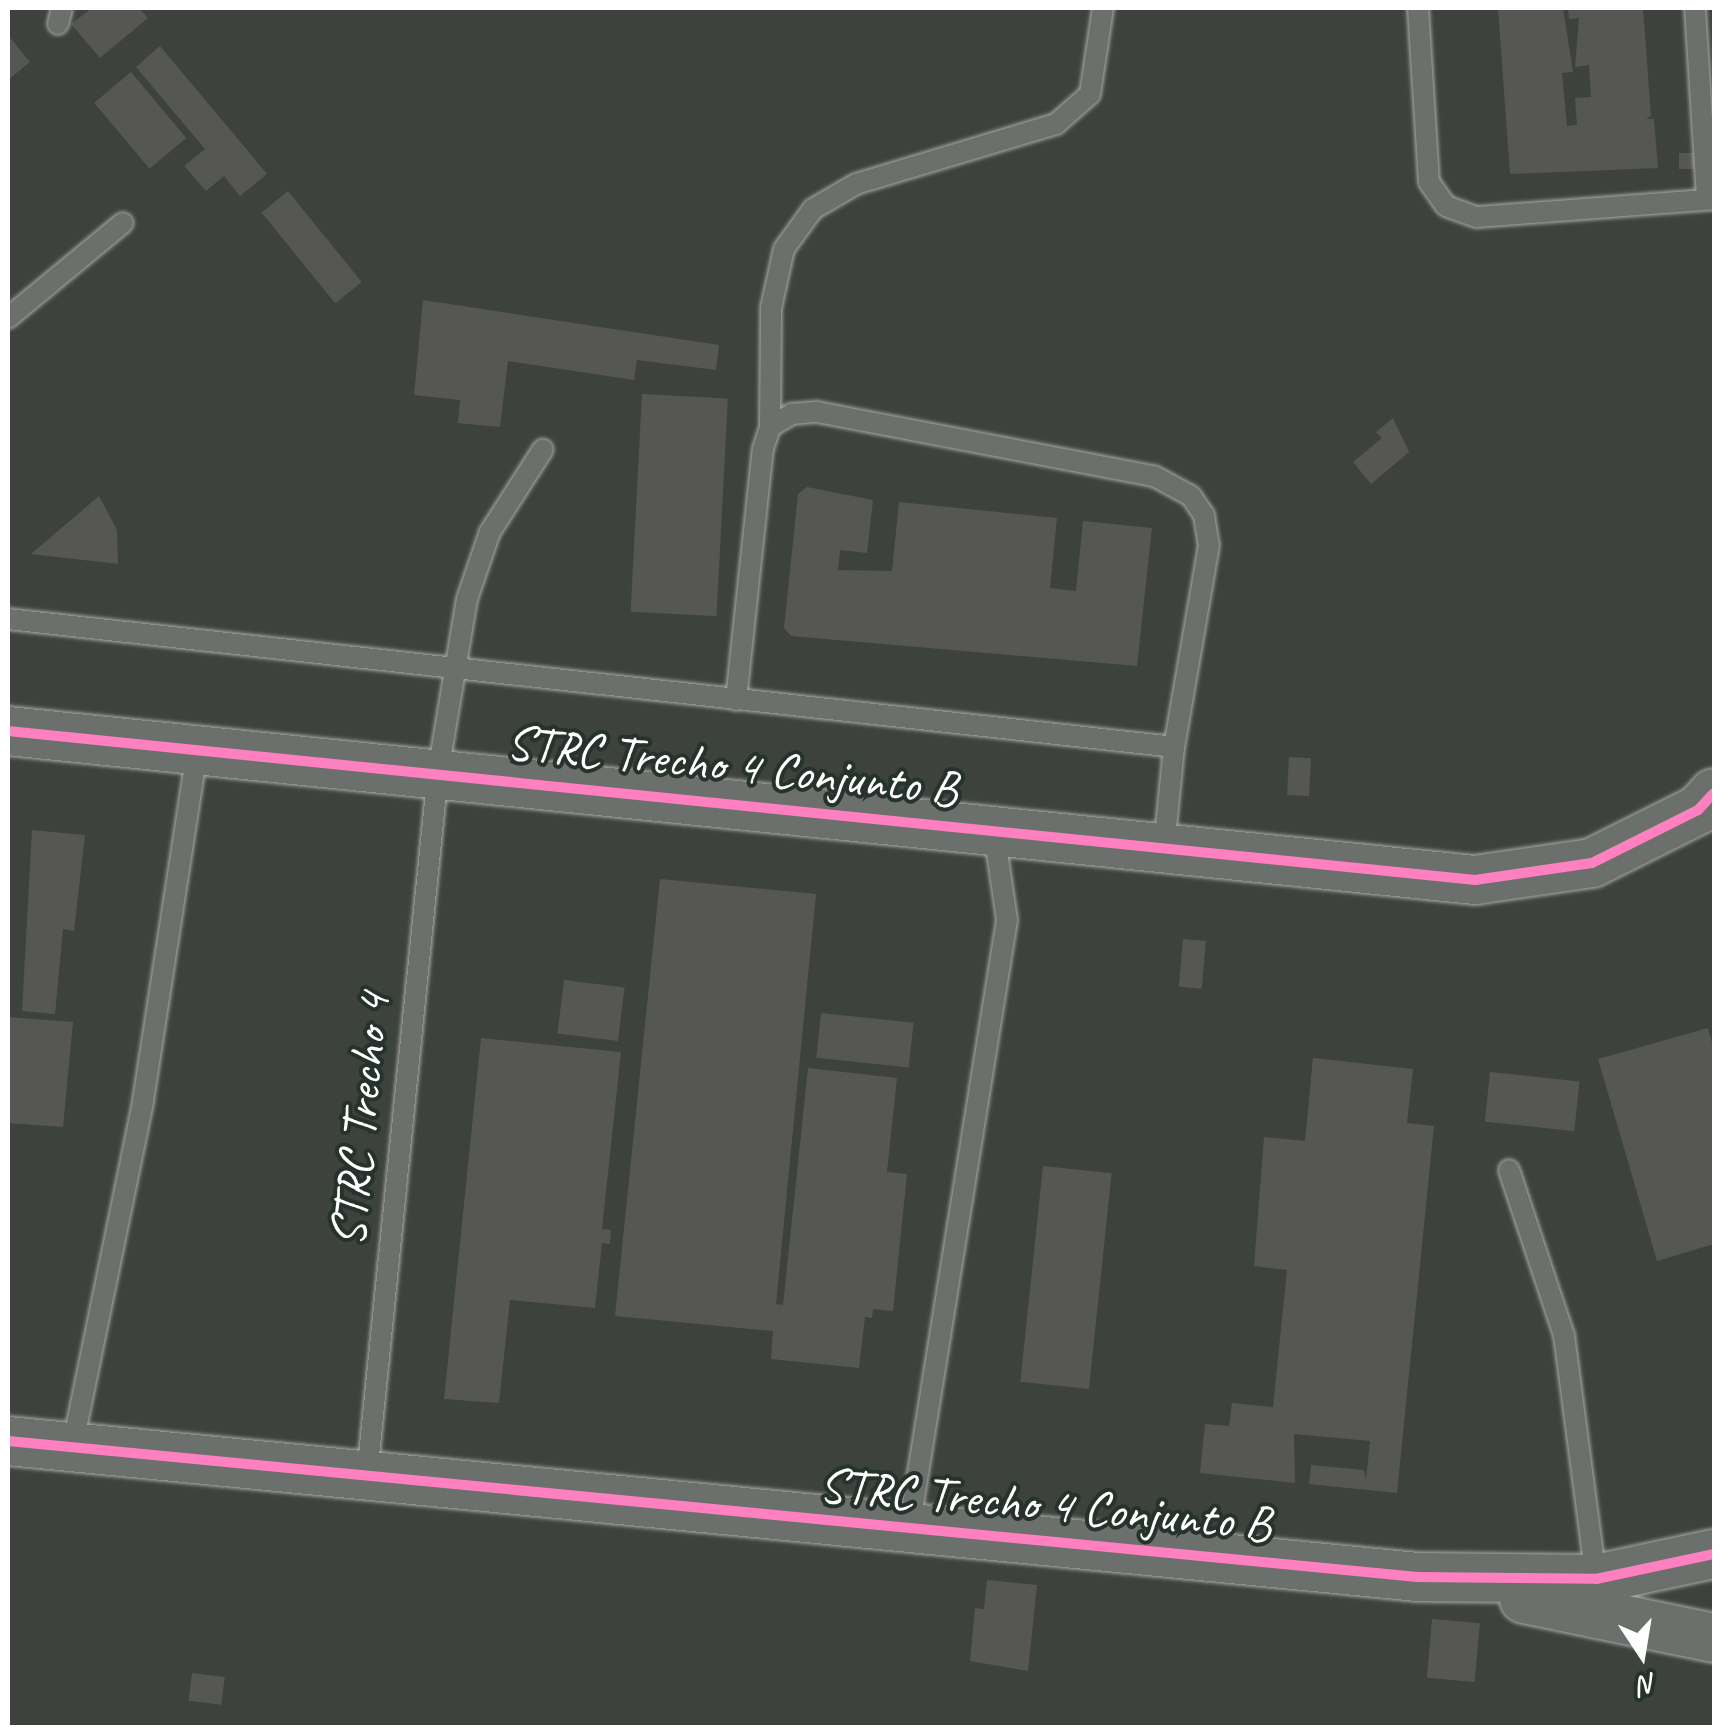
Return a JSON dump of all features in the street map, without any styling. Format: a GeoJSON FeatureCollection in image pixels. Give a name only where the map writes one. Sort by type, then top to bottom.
{"type":"FeatureCollection","features":[{"type":"Feature","properties":{"kind":"street","name":"STRC Trecho 4 Conjunto B"},"geometry":{"type":"LineString","coordinates":[[8,730],[1475,880],[1592,863],[1698,810],[1714,793]]}},
{"type":"Feature","properties":{"kind":"street","name":"STRC Trecho 4 Conjunto B"},"geometry":{"type":"LineString","coordinates":[[8,1441],[1418,1576],[1596,1579],[1714,1554]]}},
{"type":"Feature","properties":{"kind":"street"},"geometry":{"type":"LineString","coordinates":[[1418,1576],[1714,1638]]}},
{"type":"Feature","properties":{"kind":"lane"},"geometry":{"type":"LineString","coordinates":[[736,700],[770,427],[772,308],[784,249],[813,209],[856,184],[1056,124],[1090,94],[1103,8]]}},
{"type":"Feature","properties":{"kind":"lane"},"geometry":{"type":"LineString","coordinates":[[1418,8],[1429,182],[1446,206],[1476,217],[1711,199],[1695,8]]}},
{"type":"Feature","properties":{"kind":"lane"},"geometry":{"type":"LineString","coordinates":[[8,318],[123,223]]}},
{"type":"Feature","properties":{"kind":"lane"},"geometry":{"type":"LineString","coordinates":[[770,427],[792,414],[817,412],[1154,476],[1191,496],[1204,515],[1209,544],[1174,747],[1164,848]]}},
{"type":"Feature","properties":{"kind":"lane","name":"STRC Trecho 4"},"geometry":{"type":"LineString","coordinates":[[367,1477],[438,772],[467,598],[490,532],[543,449]]}},
{"type":"Feature","properties":{"kind":"lane"},"geometry":{"type":"LineString","coordinates":[[8,619],[1174,747]]}},
{"type":"Feature","properties":{"kind":"lane"},"geometry":{"type":"LineString","coordinates":[[72,1448],[143,1100],[197,749]]}},
{"type":"Feature","properties":{"kind":"lane"},"geometry":{"type":"LineString","coordinates":[[909,1530],[1007,920],[994,830]]}},
{"type":"Feature","properties":{"kind":"lane"},"geometry":{"type":"LineString","coordinates":[[1509,1170],[1564,1335],[1596,1579]]}},
{"type":"Feature","properties":{"kind":"building"},"geometry":{"type":"Polygon","coordinates":[[[92,8],[139,8],[148,18],[100,58],[71,24],[92,8]]]}},
{"type":"Feature","properties":{"kind":"building"},"geometry":{"type":"Polygon","coordinates":[[[1498,8],[1563,8],[1573,72],[1562,73],[1567,126],[1577,125],[1575,98],[1591,97],[1589,65],[1575,67],[1579,18],[1569,19],[1568,8],[1643,8],[1651,116],[1646,119],[1654,119],[1658,168],[1510,174],[1498,8]]]}},
{"type":"Feature","properties":{"kind":"building"},"geometry":{"type":"Polygon","coordinates":[[[8,35],[30,62],[8,80],[8,35]]]}},
{"type":"Feature","properties":{"kind":"building"},"geometry":{"type":"Polygon","coordinates":[[[160,46],[267,174],[240,196],[224,176],[206,191],[184,166],[205,149],[136,67],[160,46]]]}},
{"type":"Feature","properties":{"kind":"building"},"geometry":{"type":"Polygon","coordinates":[[[131,72],[186,138],[150,169],[94,103],[131,72]]]}},
{"type":"Feature","properties":{"kind":"building"},"geometry":{"type":"Polygon","coordinates":[[[1679,153],[1695,153],[1695,169],[1679,169],[1679,153]]]}},
{"type":"Feature","properties":{"kind":"building"},"geometry":{"type":"Polygon","coordinates":[[[288,191],[362,282],[335,303],[262,212],[288,191]]]}},
{"type":"Feature","properties":{"kind":"building"},"geometry":{"type":"Polygon","coordinates":[[[423,300],[719,345],[716,370],[637,360],[634,380],[508,361],[500,427],[458,423],[460,400],[414,395],[423,300]]]}},
{"type":"Feature","properties":{"kind":"building"},"geometry":{"type":"Polygon","coordinates":[[[642,394],[728,399],[716,616],[631,612],[642,394]]]}},
{"type":"Feature","properties":{"kind":"building"},"geometry":{"type":"Polygon","coordinates":[[[1393,418],[1409,452],[1371,484],[1353,462],[1382,438],[1376,432],[1393,418]]]}},
{"type":"Feature","properties":{"kind":"building"},"geometry":{"type":"Polygon","coordinates":[[[807,487],[873,500],[867,553],[840,550],[838,570],[892,571],[899,502],[1057,518],[1050,588],[1076,591],[1083,521],[1152,528],[1137,666],[791,636],[784,628],[798,494],[807,487]]]}},
{"type":"Feature","properties":{"kind":"building"},"geometry":{"type":"Polygon","coordinates":[[[99,496],[117,530],[118,564],[31,554],[99,496]]]}},
{"type":"Feature","properties":{"kind":"building"},"geometry":{"type":"Polygon","coordinates":[[[1289,757],[1311,758],[1309,796],[1287,795],[1289,757]]]}},
{"type":"Feature","properties":{"kind":"building"},"geometry":{"type":"Polygon","coordinates":[[[32,830],[85,835],[74,931],[63,929],[55,1014],[22,1011],[32,830]]]}},
{"type":"Feature","properties":{"kind":"building"},"geometry":{"type":"Polygon","coordinates":[[[660,879],[816,894],[776,1304],[783,1305],[808,1068],[897,1078],[887,1172],[907,1174],[893,1311],[873,1309],[872,1318],[865,1317],[859,1368],[771,1359],[773,1331],[615,1316],[660,879]]]}},
{"type":"Feature","properties":{"kind":"building"},"geometry":{"type":"Polygon","coordinates":[[[1183,939],[1206,941],[1202,989],[1179,987],[1183,939]]]}},
{"type":"Feature","properties":{"kind":"building"},"geometry":{"type":"Polygon","coordinates":[[[564,980],[625,987],[618,1041],[557,1034],[564,980]]]}},
{"type":"Feature","properties":{"kind":"building"},"geometry":{"type":"Polygon","coordinates":[[[821,1013],[913,1023],[909,1067],[816,1058],[821,1013]]]}},
{"type":"Feature","properties":{"kind":"building"},"geometry":{"type":"Polygon","coordinates":[[[8,1017],[73,1022],[63,1127],[8,1123],[8,1017]]]}},
{"type":"Feature","properties":{"kind":"building"},"geometry":{"type":"Polygon","coordinates":[[[1708,1028],[1714,1050],[1714,1244],[1657,1261],[1598,1059],[1708,1028]]]}},
{"type":"Feature","properties":{"kind":"building"},"geometry":{"type":"Polygon","coordinates":[[[481,1038],[621,1052],[602,1229],[611,1230],[610,1244],[602,1243],[595,1308],[510,1300],[499,1403],[444,1399],[481,1038]]]}},
{"type":"Feature","properties":{"kind":"building"},"geometry":{"type":"Polygon","coordinates":[[[1313,1058],[1413,1069],[1407,1123],[1434,1126],[1397,1493],[1309,1484],[1311,1465],[1364,1470],[1366,1480],[1370,1441],[1294,1434],[1295,1483],[1200,1473],[1205,1424],[1229,1426],[1232,1403],[1273,1407],[1287,1270],[1254,1266],[1264,1137],[1305,1141],[1313,1058]]]}},
{"type":"Feature","properties":{"kind":"building"},"geometry":{"type":"Polygon","coordinates":[[[1490,1072],[1580,1081],[1574,1131],[1485,1122],[1490,1072]]]}},
{"type":"Feature","properties":{"kind":"building"},"geometry":{"type":"Polygon","coordinates":[[[1043,1166],[1112,1173],[1089,1389],[1020,1382],[1043,1166]]]}},
{"type":"Feature","properties":{"kind":"building"},"geometry":{"type":"Polygon","coordinates":[[[987,1580],[1037,1585],[1028,1671],[970,1661],[975,1608],[984,1609],[987,1580]]]}},
{"type":"Feature","properties":{"kind":"building"},"geometry":{"type":"Polygon","coordinates":[[[1432,1619],[1480,1623],[1475,1682],[1427,1678],[1432,1619]]]}},
{"type":"Feature","properties":{"kind":"building"},"geometry":{"type":"Polygon","coordinates":[[[192,1673],[225,1677],[221,1705],[189,1701],[192,1673]]]}},
{"type":"Feature","properties":{"kind":"cycle path"},"geometry":{"type":"LineString","coordinates":[[8,731],[1475,880],[1592,863],[1698,810],[1714,793]]}},
{"type":"Feature","properties":{"kind":"cycle path"},"geometry":{"type":"LineString","coordinates":[[8,1441],[1417,1577],[1596,1579],[1714,1554]]}}]}
